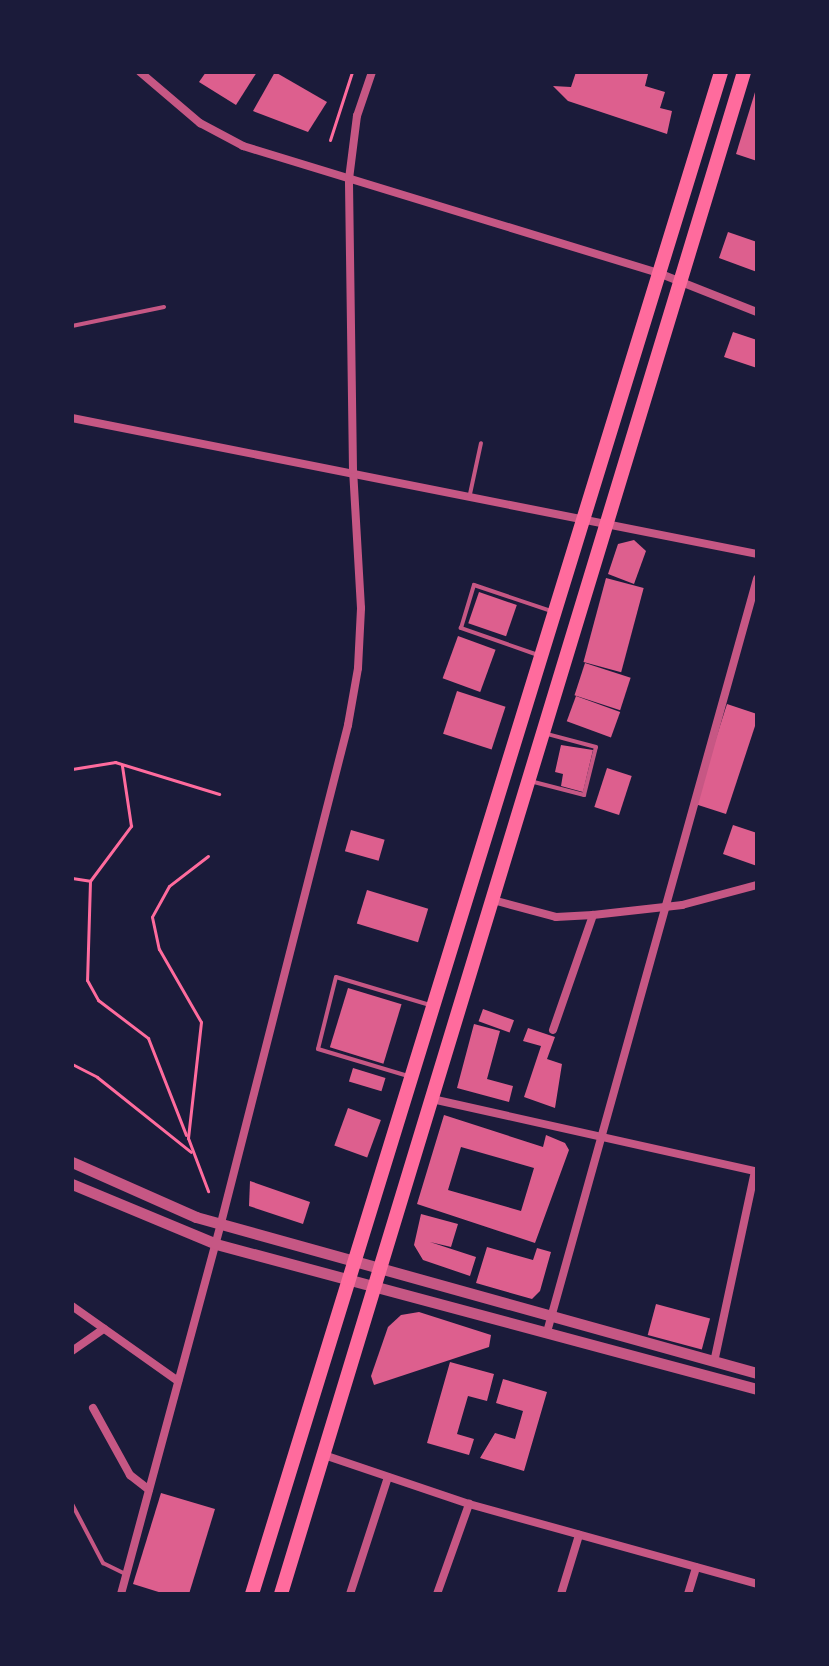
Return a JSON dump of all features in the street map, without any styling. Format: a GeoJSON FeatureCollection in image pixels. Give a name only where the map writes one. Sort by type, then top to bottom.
{"type":"FeatureCollection","features":[{"type":"Feature","properties":{"kind":"main road"},"geometry":{"type":"LineString","coordinates":[[252,1594],[430,1005],[661,274],[721,72]]}},
{"type":"Feature","properties":{"kind":"main road"},"geometry":{"type":"LineString","coordinates":[[281,1594],[744,72]]}},
{"type":"Feature","properties":{"kind":"street"},"geometry":{"type":"LineString","coordinates":[[140,72],[200,123],[243,146],[661,274],[757,312]]}},
{"type":"Feature","properties":{"kind":"street"},"geometry":{"type":"LineString","coordinates":[[121,1594],[216,1244],[348,725],[361,608],[353,470],[349,179],[357,116],[372,72]]}},
{"type":"Feature","properties":{"kind":"street"},"geometry":{"type":"LineString","coordinates":[[72,418],[353,470],[757,554]]}},
{"type":"Feature","properties":{"kind":"street"},"geometry":{"type":"LineString","coordinates":[[547,1332],[757,579]]}},
{"type":"Feature","properties":{"kind":"street"},"geometry":{"type":"LineString","coordinates":[[493,900],[556,917],[593,915],[665,907],[757,885]]}},
{"type":"Feature","properties":{"kind":"street"},"geometry":{"type":"LineString","coordinates":[[553,1030],[593,915]]}},
{"type":"Feature","properties":{"kind":"street"},"geometry":{"type":"LineString","coordinates":[[432,1099],[755,1171],[714,1362]]}},
{"type":"Feature","properties":{"kind":"street"},"geometry":{"type":"LineString","coordinates":[[72,1162],[141,1196],[221,1223],[757,1373]]}},
{"type":"Feature","properties":{"kind":"street"},"geometry":{"type":"LineString","coordinates":[[72,1184],[216,1244],[757,1389]]}},
{"type":"Feature","properties":{"kind":"street"},"geometry":{"type":"LineString","coordinates":[[72,1306],[178,1381]]}},
{"type":"Feature","properties":{"kind":"street"},"geometry":{"type":"LineString","coordinates":[[72,1351],[104,1329]]}},
{"type":"Feature","properties":{"kind":"street"},"geometry":{"type":"LineString","coordinates":[[93,1408],[130,1475],[149,1490]]}},
{"type":"Feature","properties":{"kind":"street"},"geometry":{"type":"LineString","coordinates":[[324,1455],[469,1504],[757,1584]]}},
{"type":"Feature","properties":{"kind":"street"},"geometry":{"type":"LineString","coordinates":[[350,1594],[388,1477]]}},
{"type":"Feature","properties":{"kind":"street"},"geometry":{"type":"LineString","coordinates":[[437,1594],[469,1504]]}},
{"type":"Feature","properties":{"kind":"street"},"geometry":{"type":"LineString","coordinates":[[561,1594],[579,1535]]}},
{"type":"Feature","properties":{"kind":"street"},"geometry":{"type":"LineString","coordinates":[[688,1594],[696,1567]]}},
{"type":"Feature","properties":{"kind":"lane"},"geometry":{"type":"LineString","coordinates":[[72,326],[164,307]]}},
{"type":"Feature","properties":{"kind":"lane"},"geometry":{"type":"LineString","coordinates":[[470,494],[481,443]]}},
{"type":"Feature","properties":{"kind":"lane"},"geometry":{"type":"LineString","coordinates":[[540,656],[461,628],[474,585],[554,611]]}},
{"type":"Feature","properties":{"kind":"lane"},"geometry":{"type":"LineString","coordinates":[[528,780],[584,795],[596,747],[542,732]]}},
{"type":"Feature","properties":{"kind":"lane"},"geometry":{"type":"LineString","coordinates":[[409,1076],[318,1049],[336,977],[430,1005]]}},
{"type":"Feature","properties":{"kind":"lane"},"geometry":{"type":"LineString","coordinates":[[72,1504],[103,1563],[126,1574]]}},
{"type":"Feature","properties":{"kind":"path"},"geometry":{"type":"LineString","coordinates":[[330,140],[352,72]]}},
{"type":"Feature","properties":{"kind":"path"},"geometry":{"type":"LineString","coordinates":[[72,769],[86,763],[122,765],[219,794]]}},
{"type":"Feature","properties":{"kind":"path"},"geometry":{"type":"LineString","coordinates":[[122,765],[131,826],[90,881],[87,980],[98,1000],[148,1038],[208,1191]]}},
{"type":"Feature","properties":{"kind":"path"},"geometry":{"type":"LineString","coordinates":[[188,1138],[201,1022],[159,949],[152,917],[169,886],[208,856]]}},
{"type":"Feature","properties":{"kind":"path"},"geometry":{"type":"LineString","coordinates":[[72,878],[90,881]]}},
{"type":"Feature","properties":{"kind":"path"},"geometry":{"type":"LineString","coordinates":[[72,1064],[97,1077],[192,1152]]}},
{"type":"Feature","properties":{"kind":"building"},"geometry":{"type":"Polygon","coordinates":[[[206,72],[257,72],[236,105],[199,82],[206,72]]]}},
{"type":"Feature","properties":{"kind":"building"},"geometry":{"type":"Polygon","coordinates":[[[275,72],[327,102],[308,132],[253,111],[275,72]]]}},
{"type":"Feature","properties":{"kind":"building"},"geometry":{"type":"Polygon","coordinates":[[[576,72],[648,74],[645,86],[665,92],[660,108],[672,111],[667,134],[568,101],[553,86],[571,87],[576,72]]]}},
{"type":"Feature","properties":{"kind":"building"},"geometry":{"type":"Polygon","coordinates":[[[757,89],[757,161],[736,154],[757,89]]]}},
{"type":"Feature","properties":{"kind":"building"},"geometry":{"type":"Polygon","coordinates":[[[728,232],[757,242],[757,272],[719,258],[728,232]]]}},
{"type":"Feature","properties":{"kind":"building"},"geometry":{"type":"Polygon","coordinates":[[[733,332],[757,340],[757,368],[724,357],[733,332]]]}},
{"type":"Feature","properties":{"kind":"building"},"geometry":{"type":"Polygon","coordinates":[[[634,540],[646,551],[634,584],[608,574],[618,544],[634,540]]]}},
{"type":"Feature","properties":{"kind":"building"},"geometry":{"type":"Polygon","coordinates":[[[606,578],[644,588],[621,672],[583,662],[606,578]]]}},
{"type":"Feature","properties":{"kind":"building"},"geometry":{"type":"Polygon","coordinates":[[[479,592],[517,605],[506,636],[468,623],[479,592]]]}},
{"type":"Feature","properties":{"kind":"building"},"geometry":{"type":"Polygon","coordinates":[[[458,636],[496,650],[480,692],[443,678],[458,636]]]}},
{"type":"Feature","properties":{"kind":"building"},"geometry":{"type":"Polygon","coordinates":[[[585,663],[631,678],[620,710],[574,695],[585,663]]]}},
{"type":"Feature","properties":{"kind":"building"},"geometry":{"type":"Polygon","coordinates":[[[457,691],[506,707],[492,750],[443,734],[457,691]]]}},
{"type":"Feature","properties":{"kind":"building"},"geometry":{"type":"Polygon","coordinates":[[[576,696],[620,712],[611,737],[567,721],[576,696]]]}},
{"type":"Feature","properties":{"kind":"building"},"geometry":{"type":"Polygon","coordinates":[[[727,704],[757,714],[757,720],[726,814],[695,804],[727,704]]]}},
{"type":"Feature","properties":{"kind":"building"},"geometry":{"type":"Polygon","coordinates":[[[561,745],[593,750],[583,792],[561,786],[563,774],[555,772],[561,745]]]}},
{"type":"Feature","properties":{"kind":"building"},"geometry":{"type":"Polygon","coordinates":[[[607,768],[632,776],[619,815],[594,807],[607,768]]]}},
{"type":"Feature","properties":{"kind":"building"},"geometry":{"type":"Polygon","coordinates":[[[733,825],[757,833],[757,866],[723,854],[733,825]]]}},
{"type":"Feature","properties":{"kind":"building"},"geometry":{"type":"Polygon","coordinates":[[[351,830],[385,840],[379,861],[345,851],[351,830]]]}},
{"type":"Feature","properties":{"kind":"building"},"geometry":{"type":"Polygon","coordinates":[[[367,890],[428,909],[418,942],[357,923],[367,890]]]}},
{"type":"Feature","properties":{"kind":"building"},"geometry":{"type":"Polygon","coordinates":[[[348,988],[402,1004],[383,1064],[330,1047],[348,988]]]}},
{"type":"Feature","properties":{"kind":"building"},"geometry":{"type":"Polygon","coordinates":[[[483,1009],[514,1020],[510,1033],[479,1021],[483,1009]]]}},
{"type":"Feature","properties":{"kind":"building"},"geometry":{"type":"Polygon","coordinates":[[[474,1024],[500,1031],[487,1079],[513,1086],[509,1102],[457,1088],[474,1024]]]}},
{"type":"Feature","properties":{"kind":"building"},"geometry":{"type":"Polygon","coordinates":[[[528,1028],[555,1037],[547,1059],[562,1064],[555,1108],[524,1097],[541,1046],[523,1041],[528,1028]]]}},
{"type":"Feature","properties":{"kind":"building"},"geometry":{"type":"Polygon","coordinates":[[[353,1068],[386,1078],[381,1091],[349,1081],[353,1068]]]}},
{"type":"Feature","properties":{"kind":"building"},"geometry":{"type":"Polygon","coordinates":[[[348,1108],[381,1120],[367,1158],[334,1146],[348,1108]]]}},
{"type":"Feature","properties":{"kind":"building"},"geometry":{"type":"Polygon","coordinates":[[[444,1115],[543,1147],[546,1135],[565,1143],[569,1150],[535,1243],[417,1204],[444,1115]],[[461,1147],[448,1190],[521,1211],[534,1168],[461,1147]]]}},
{"type":"Feature","properties":{"kind":"building"},"geometry":{"type":"Polygon","coordinates":[[[250,1181],[310,1202],[303,1224],[249,1206],[250,1181]]]}},
{"type":"Feature","properties":{"kind":"building"},"geometry":{"type":"Polygon","coordinates":[[[421,1214],[458,1224],[451,1247],[430,1242],[476,1257],[470,1276],[423,1260],[414,1245],[421,1214]]]}},
{"type":"Feature","properties":{"kind":"building"},"geometry":{"type":"Polygon","coordinates":[[[487,1247],[533,1260],[537,1248],[551,1252],[540,1291],[532,1299],[476,1283],[487,1247]]]}},
{"type":"Feature","properties":{"kind":"building"},"geometry":{"type":"Polygon","coordinates":[[[656,1304],[710,1318],[702,1349],[648,1335],[656,1304]]]}},
{"type":"Feature","properties":{"kind":"building"},"geometry":{"type":"Polygon","coordinates":[[[419,1312],[491,1335],[489,1347],[374,1385],[371,1376],[388,1327],[401,1315],[419,1312]]]}},
{"type":"Feature","properties":{"kind":"building"},"geometry":{"type":"Polygon","coordinates":[[[450,1362],[494,1374],[487,1401],[468,1396],[457,1434],[474,1439],[469,1455],[427,1443],[450,1362]]]}},
{"type":"Feature","properties":{"kind":"building"},"geometry":{"type":"Polygon","coordinates":[[[503,1379],[547,1392],[524,1471],[480,1458],[495,1433],[515,1439],[523,1411],[496,1403],[503,1379]]]}},
{"type":"Feature","properties":{"kind":"building"},"geometry":{"type":"Polygon","coordinates":[[[161,1493],[215,1509],[189,1594],[165,1594],[133,1584],[161,1493]]]}}]}
